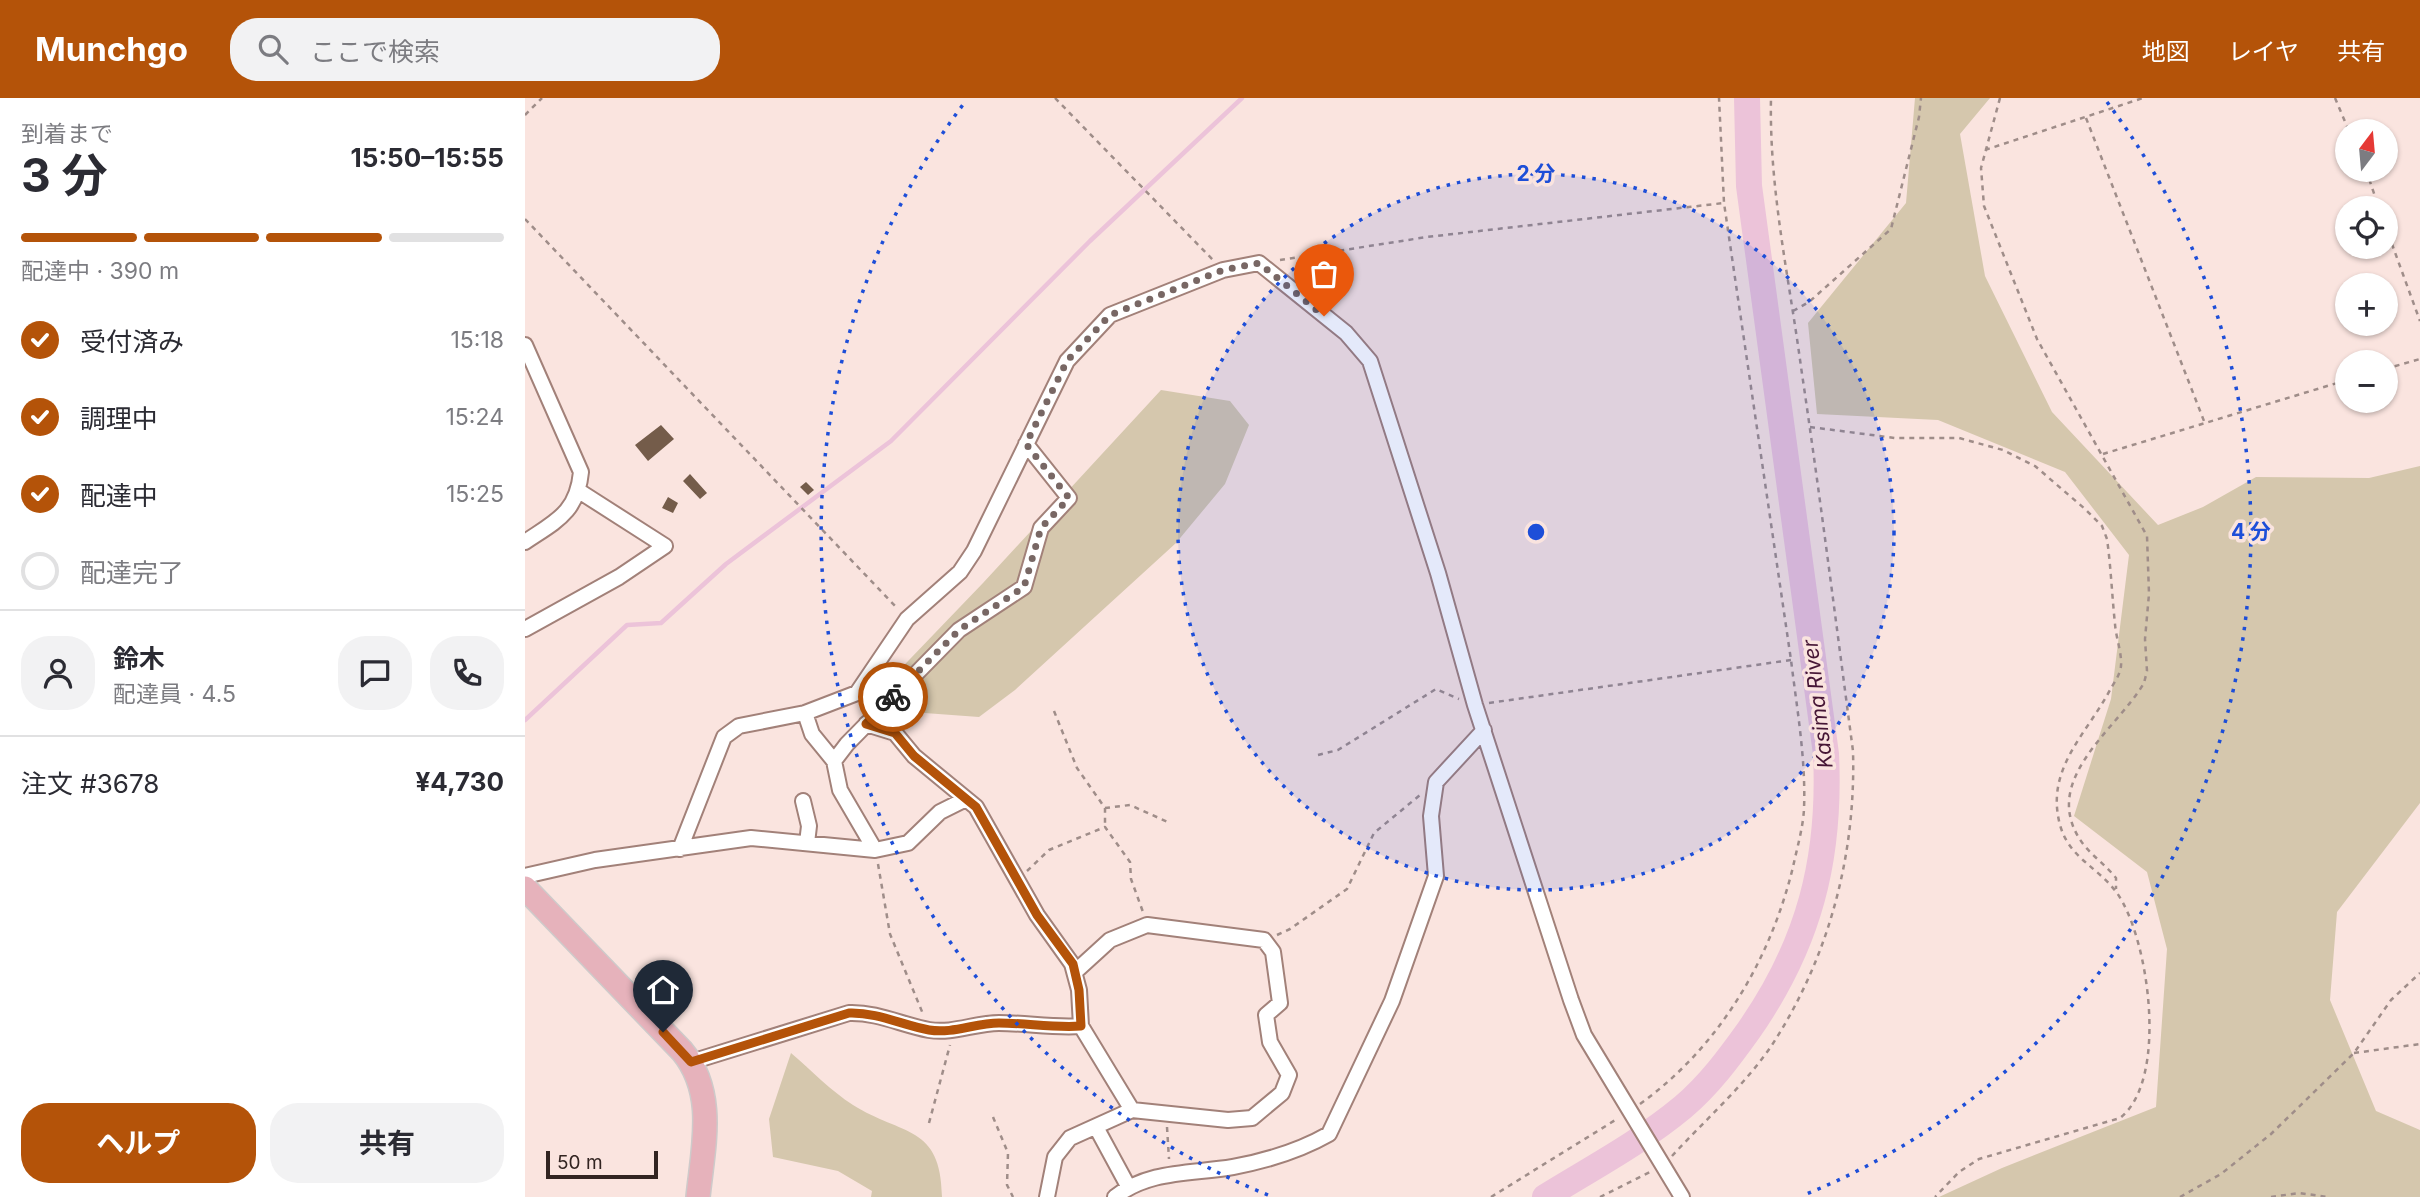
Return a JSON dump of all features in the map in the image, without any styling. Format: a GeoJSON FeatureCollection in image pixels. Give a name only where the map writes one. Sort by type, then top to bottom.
{"type":"FeatureCollection","features":[{"type":"Feature","properties":{"kind":"main road"},"geometry":{"type":"LineString","coordinates":[[525,888],[691,1062],[698,1073],[706,1106],[698,1197]]}},
{"type":"Feature","properties":{"kind":"street"},"geometry":{"type":"LineString","coordinates":[[680,849],[724,737],[739,726],[805,713],[857,693],[907,619],[960,572],[974,551],[1067,361],[1110,315],[1223,270],[1259,263],[1346,333],[1370,361],[1438,573],[1475,705],[1584,1035],[1632,1110],[1682,1197]]}},
{"type":"Feature","properties":{"kind":"street"},"geometry":{"type":"LineString","coordinates":[[525,345],[581,472],[579,491],[563,516],[525,542]]}},
{"type":"Feature","properties":{"kind":"street"},"geometry":{"type":"LineString","coordinates":[[834,761],[866,724],[959,630],[1024,587],[1041,528],[1069,498],[1026,444]]}},
{"type":"Feature","properties":{"kind":"street"},"geometry":{"type":"LineString","coordinates":[[525,629],[619,577],[665,546],[579,491]]}},
{"type":"Feature","properties":{"kind":"street"},"geometry":{"type":"LineString","coordinates":[[805,713],[812,734],[834,761],[840,790],[875,850]]}},
{"type":"Feature","properties":{"kind":"street"},"geometry":{"type":"LineString","coordinates":[[866,724],[895,733],[914,756],[964,800],[976,807],[1016,881],[1076,971],[1081,1026],[1132,1110]]}},
{"type":"Feature","properties":{"kind":"street"},"geometry":{"type":"LineString","coordinates":[[1115,1197],[1128,1186],[1148,1177],[1234,1166],[1311,1145],[1329,1134],[1392,1001],[1436,876],[1431,816],[1436,782],[1484,730]]}},
{"type":"Feature","properties":{"kind":"street"},"geometry":{"type":"LineString","coordinates":[[803,800],[809,826],[807,843]]}},
{"type":"Feature","properties":{"kind":"street"},"geometry":{"type":"LineString","coordinates":[[525,876],[595,860],[751,838],[875,850],[908,843],[940,812],[964,800]]}},
{"type":"Feature","properties":{"kind":"street"},"geometry":{"type":"LineString","coordinates":[[1047,1197],[1055,1157],[1070,1138],[1132,1110],[1228,1120],[1252,1118],[1282,1093],[1289,1074],[1270,1042],[1266,1016],[1280,1003],[1273,952],[1264,940],[1147,925],[1110,940],[1076,971]]}},
{"type":"Feature","properties":{"kind":"street"},"geometry":{"type":"LineString","coordinates":[[691,1062],[849,1013],[866,1013],[929,1030],[949,1031],[975,1024],[1000,1023],[1081,1026]]}},
{"type":"Feature","properties":{"kind":"street"},"geometry":{"type":"LineString","coordinates":[[1096,1127],[1128,1186]]}},
{"type":"Feature","properties":{"kind":"path"},"geometry":{"type":"LineString","coordinates":[[525,115],[542,98]]}},
{"type":"Feature","properties":{"kind":"path"},"geometry":{"type":"LineString","coordinates":[[1055,98],[1223,270]]}},
{"type":"Feature","properties":{"kind":"path"},"geometry":{"type":"LineString","coordinates":[[1491,1197],[1632,1110],[1688,1066],[1716,1031],[1769,944],[1785,901],[1804,811],[1800,729],[1791,660],[1724,203],[1719,98]]}},
{"type":"Feature","properties":{"kind":"path"},"geometry":{"type":"LineString","coordinates":[[1600,1197],[1663,1166],[1772,1045],[1814,966],[1841,884],[1854,792],[1853,751],[1810,427],[1776,212],[1770,138],[1771,98]]}},
{"type":"Feature","properties":{"kind":"path"},"geometry":{"type":"LineString","coordinates":[[1793,311],[1818,294],[1891,229],[1919,117],[1921,98]]}},
{"type":"Feature","properties":{"kind":"path"},"geometry":{"type":"LineString","coordinates":[[2000,98],[1985,150],[1981,177],[1984,206],[2037,339],[2069,401],[2103,454],[2147,536],[2149,594],[2144,639],[2147,671],[2136,696],[2078,769],[2069,800],[2079,838],[2116,878],[2118,884],[2115,891]]}},
{"type":"Feature","properties":{"kind":"path"},"geometry":{"type":"LineString","coordinates":[[1985,150],[2143,98]]}},
{"type":"Feature","properties":{"kind":"path"},"geometry":{"type":"LineString","coordinates":[[2335,98],[2344,119]]}},
{"type":"Feature","properties":{"kind":"path"},"geometry":{"type":"LineString","coordinates":[[2086,118],[2204,421]]}},
{"type":"Feature","properties":{"kind":"path"},"geometry":{"type":"LineString","coordinates":[[1259,263],[1427,237],[1724,203]]}},
{"type":"Feature","properties":{"kind":"path"},"geometry":{"type":"LineString","coordinates":[[525,219],[907,619]]}},
{"type":"Feature","properties":{"kind":"path"},"geometry":{"type":"LineString","coordinates":[[2397,259],[2420,321]]}},
{"type":"Feature","properties":{"kind":"path"},"geometry":{"type":"LineString","coordinates":[[2398,365],[2420,359]]}},
{"type":"Feature","properties":{"kind":"path"},"geometry":{"type":"LineString","coordinates":[[2103,454],[2204,421],[2335,383]]}},
{"type":"Feature","properties":{"kind":"path"},"geometry":{"type":"LineString","coordinates":[[1810,427],[1895,439],[1959,438],[2003,450],[2035,466],[2102,526],[2111,569],[2121,667],[2105,700],[2067,755],[2057,790],[2056,810],[2072,852],[2115,891],[2128,912],[2146,985],[2149,1053],[2141,1091],[2131,1109],[2106,1124],[1979,1160],[1959,1172],[1935,1197]]}},
{"type":"Feature","properties":{"kind":"path"},"geometry":{"type":"LineString","coordinates":[[1318,755],[1338,750],[1436,689],[1475,705],[1791,660]]}},
{"type":"Feature","properties":{"kind":"path"},"geometry":{"type":"LineString","coordinates":[[1054,711],[1077,768],[1105,808],[1105,827],[1130,862],[1131,879],[1147,925]]}},
{"type":"Feature","properties":{"kind":"path"},"geometry":{"type":"LineString","coordinates":[[1264,940],[1290,929],[1347,889],[1374,833],[1436,782]]}},
{"type":"Feature","properties":{"kind":"path"},"geometry":{"type":"LineString","coordinates":[[1105,808],[1130,806],[1170,823]]}},
{"type":"Feature","properties":{"kind":"path"},"geometry":{"type":"LineString","coordinates":[[1016,881],[1049,850],[1105,827]]}},
{"type":"Feature","properties":{"kind":"path"},"geometry":{"type":"LineString","coordinates":[[875,850],[890,934],[929,1030]]}},
{"type":"Feature","properties":{"kind":"path"},"geometry":{"type":"LineString","coordinates":[[2180,1197],[2221,1174],[2271,1134],[2354,1054],[2391,1000],[2420,973]]}},
{"type":"Feature","properties":{"kind":"path"},"geometry":{"type":"LineString","coordinates":[[929,1123],[951,1051],[949,1031]]}},
{"type":"Feature","properties":{"kind":"path"},"geometry":{"type":"LineString","coordinates":[[2354,1054],[2420,1044]]}},
{"type":"Feature","properties":{"kind":"path"},"geometry":{"type":"LineString","coordinates":[[1165,1114],[1170,1175]]}},
{"type":"Feature","properties":{"kind":"path"},"geometry":{"type":"LineString","coordinates":[[993,1117],[1008,1153],[1007,1185],[1013,1197]]}},
{"type":"Feature","properties":{"kind":"path"},"geometry":{"type":"LineString","coordinates":[[2271,1197],[2299,1193],[2328,1197]]}},
{"type":"Feature","properties":{"kind":"shaded area"},"geometry":{"type":"Polygon","coordinates":[[[1915,98],[1990,98],[1960,134],[1985,276],[2052,412],[2158,525],[2203,507],[2256,477],[2369,478],[2420,466],[2420,803],[2337,912],[2330,1000],[2376,1111],[2420,1130],[2420,1197],[1939,1197],[2002,1168],[2156,1107],[2167,949],[2147,872],[2074,816],[2111,699],[2129,555],[2065,472],[1938,420],[1817,414],[1808,323],[1906,203],[1915,98]]]}},
{"type":"Feature","properties":{"kind":"shaded area"},"geometry":{"type":"Polygon","coordinates":[[[1161,390],[1230,401],[1249,425],[1225,484],[1176,543],[1015,690],[979,717],[911,712],[886,684],[1161,390]]]}},
{"type":"Feature","properties":{"kind":"shaded area"},"geometry":{"type":"Polygon","coordinates":[[[791,1053],[853,1105],[902,1128],[926,1144],[935,1156],[942,1197],[871,1197],[872,1191],[838,1171],[773,1157],[769,1119],[791,1053]]]}},
{"type":"Feature","properties":{"kind":"building"},"geometry":{"type":"Polygon","coordinates":[[[661,425],[674,439],[648,461],[635,445],[661,425]]]}},
{"type":"Feature","properties":{"kind":"building"},"geometry":{"type":"Polygon","coordinates":[[[690,474],[707,493],[700,499],[683,481],[690,474]]]}},
{"type":"Feature","properties":{"kind":"building"},"geometry":{"type":"Polygon","coordinates":[[[806,482],[814,490],[808,495],[800,487],[806,482]]]}},
{"type":"Feature","properties":{"kind":"building"},"geometry":{"type":"Polygon","coordinates":[[[668,497],[678,503],[673,513],[662,508],[668,497]]]}},
{"type":"Feature","properties":{"kind":"waterway"},"geometry":{"type":"LineString","coordinates":[[525,720],[627,625],[661,623],[726,564],[891,441],[1090,241],[1242,98]]}},
{"type":"Feature","properties":{"kind":"waterway","name":"Kasima River"},"geometry":{"type":"LineString","coordinates":[[1545,1197],[1667,1120],[1692,1099],[1718,1071],[1770,998],[1787,965],[1801,933],[1820,865],[1825,829],[1826,754],[1749,186],[1747,98]]}},
{"type":"Feature","properties":{"kind":"way so far"},"geometry":{"type":"LineString","coordinates":[[893,697],[959,630],[1024,587],[1041,528],[1069,498],[1026,444],[1067,361],[1110,315],[1223,270],[1259,263],[1324,316]]}},
{"type":"Feature","properties":{"kind":"route"},"geometry":{"type":"LineString","coordinates":[[663,1032],[691,1062],[849,1013],[866,1013],[929,1030],[949,1031],[975,1024],[1000,1023],[1081,1026],[1079,990],[1073,964],[1037,915],[976,807],[964,800],[914,756],[895,733],[879,731],[866,724],[893,697]]}}]}
